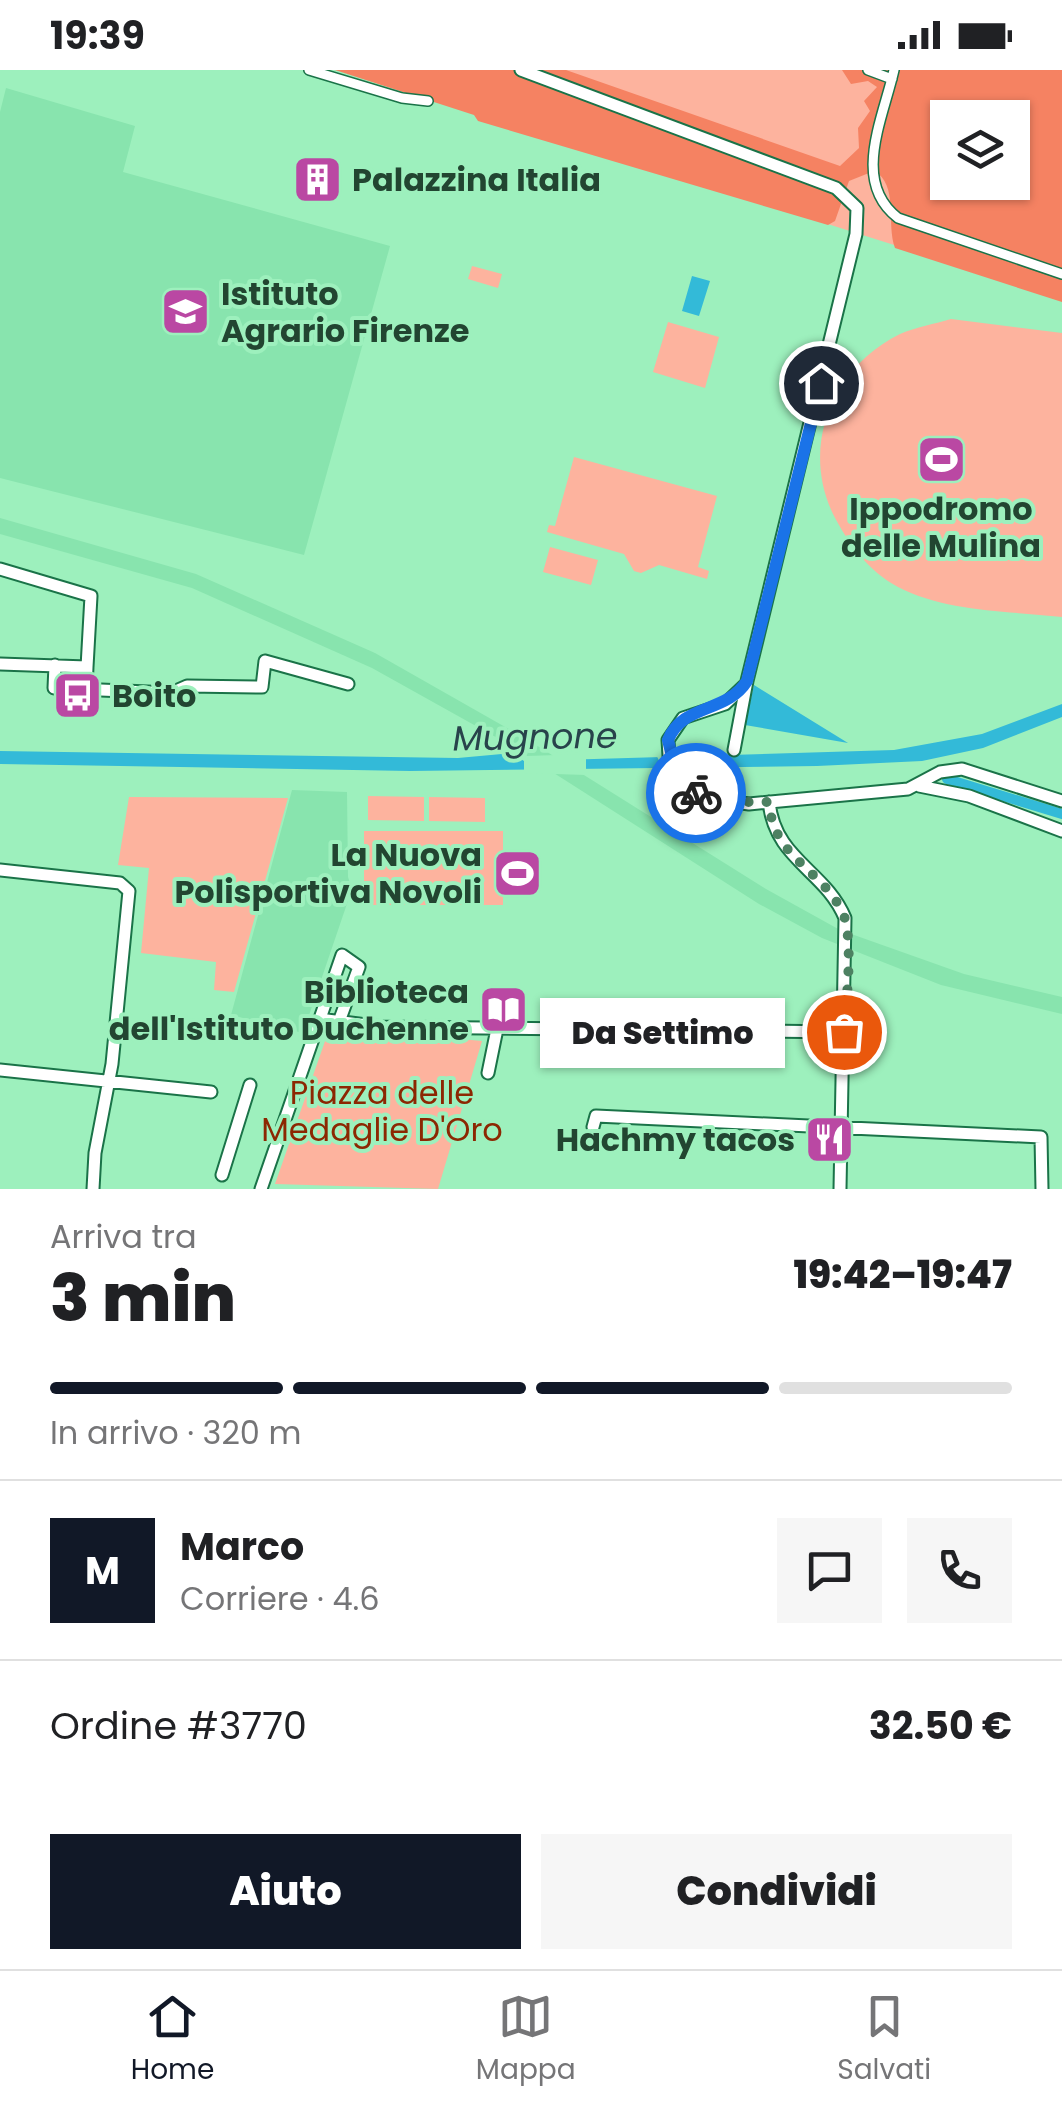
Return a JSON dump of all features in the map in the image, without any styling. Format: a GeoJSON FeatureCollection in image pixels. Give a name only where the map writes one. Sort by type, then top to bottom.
{"type":"FeatureCollection","features":[{"type":"Feature","properties":{"kind":"street"},"geometry":{"type":"LineString","coordinates":[[309,70],[402,98],[428,101]]}},
{"type":"Feature","properties":{"kind":"street"},"geometry":{"type":"LineString","coordinates":[[521,70],[836,188],[857,208],[856,234],[734,750]]}},
{"type":"Feature","properties":{"kind":"street"},"geometry":{"type":"LineString","coordinates":[[868,70],[893,74],[870,175],[877,196],[898,218],[1062,274]]}},
{"type":"Feature","properties":{"kind":"street"},"geometry":{"type":"LineString","coordinates":[[857,208],[877,196]]}},
{"type":"Feature","properties":{"kind":"street"},"geometry":{"type":"LineString","coordinates":[[0,568],[91,596],[86,690]]}},
{"type":"Feature","properties":{"kind":"street"},"geometry":{"type":"LineString","coordinates":[[55,666],[54,688],[86,690],[171,693],[188,686],[262,687],[264,661],[348,684]]}},
{"type":"Feature","properties":{"kind":"street"},"geometry":{"type":"LineString","coordinates":[[0,664],[87,667]]}},
{"type":"Feature","properties":{"kind":"street"},"geometry":{"type":"LineString","coordinates":[[747,682],[724,704],[698,711],[675,725],[667,751],[683,782],[717,801],[769,802],[929,779],[962,769],[1062,801]]}},
{"type":"Feature","properties":{"kind":"street"},"geometry":{"type":"LineString","coordinates":[[929,779],[1062,831]]}},
{"type":"Feature","properties":{"kind":"street"},"geometry":{"type":"LineString","coordinates":[[769,802],[778,840],[832,897],[845,918],[840,1189]]}},
{"type":"Feature","properties":{"kind":"street"},"geometry":{"type":"LineString","coordinates":[[0,870],[115,882],[128,889],[109,1082],[94,1152],[93,1189]]}},
{"type":"Feature","properties":{"kind":"street"},"geometry":{"type":"LineString","coordinates":[[261,1189],[342,955],[358,966],[340,1019]]}},
{"type":"Feature","properties":{"kind":"street"},"geometry":{"type":"LineString","coordinates":[[320,1018],[383,1027],[844,1032]]}},
{"type":"Feature","properties":{"kind":"street"},"geometry":{"type":"LineString","coordinates":[[488,1072],[497,1029]]}},
{"type":"Feature","properties":{"kind":"street"},"geometry":{"type":"LineString","coordinates":[[0,1070],[211,1092]]}},
{"type":"Feature","properties":{"kind":"street"},"geometry":{"type":"LineString","coordinates":[[222,1175],[250,1086]]}},
{"type":"Feature","properties":{"kind":"street"},"geometry":{"type":"LineString","coordinates":[[593,1127],[596,1116],[1041,1137],[1042,1189]]}},
{"type":"Feature","properties":{"kind":"shaded area"},"geometry":{"type":"Polygon","coordinates":[[[335,70],[566,70],[840,166],[859,148],[858,128],[870,111],[864,101],[877,87],[868,81],[851,84],[842,70],[1062,70],[1062,302],[895,248],[887,185],[874,171],[849,181],[835,221],[828,225],[478,121],[474,115],[335,70]]]}},
{"type":"Feature","properties":{"kind":"shaded area","name":"Istituto Agrario Firenze"},"geometry":{"type":"Polygon","coordinates":[[[6,88],[135,126],[123,172],[390,246],[304,555],[0,478],[0,112],[6,88]]]}},
{"type":"Feature","properties":{"kind":"shaded area"},"geometry":{"type":"Polygon","coordinates":[[[0,518],[196,574],[375,653],[528,740],[766,889],[840,930],[964,974],[1062,997],[1062,1014],[941,985],[822,938],[759,904],[510,745],[372,668],[192,588],[0,534],[0,518]]]}},
{"type":"Feature","properties":{"kind":"shaded area"},"geometry":{"type":"Polygon","coordinates":[[[292,790],[347,792],[348,877],[352,889],[303,1033],[231,1015],[292,790]]]}},
{"type":"Feature","properties":{"kind":"green space"},"geometry":{"type":"Polygon","coordinates":[[[340,70],[1062,70],[1062,298],[340,70]]]}},
{"type":"Feature","properties":{"kind":"green space"},"geometry":{"type":"Polygon","coordinates":[[[472,266],[502,274],[498,288],[468,279],[472,266]]]}},
{"type":"Feature","properties":{"kind":"green space","name":"Ippodromo delle Mulina"},"geometry":{"type":"Polygon","coordinates":[[[951,319],[1062,333],[1062,617],[957,606],[898,587],[860,555],[833,514],[820,461],[829,410],[841,387],[877,348],[900,334],[951,319]]]}},
{"type":"Feature","properties":{"kind":"green space"},"geometry":{"type":"Polygon","coordinates":[[[668,322],[719,337],[705,388],[653,372],[668,322]]]}},
{"type":"Feature","properties":{"kind":"green space"},"geometry":{"type":"Polygon","coordinates":[[[574,457],[717,496],[698,567],[709,571],[707,579],[659,565],[641,573],[634,571],[624,554],[547,532],[549,525],[555,526],[574,457]]]}},
{"type":"Feature","properties":{"kind":"green space"},"geometry":{"type":"Polygon","coordinates":[[[550,547],[598,560],[591,585],[543,572],[550,547]]]}},
{"type":"Feature","properties":{"kind":"green space"},"geometry":{"type":"Polygon","coordinates":[[[368,796],[424,797],[424,821],[368,820],[368,796]]]}},
{"type":"Feature","properties":{"kind":"green space"},"geometry":{"type":"Polygon","coordinates":[[[129,797],[288,798],[234,992],[214,990],[216,962],[141,953],[149,868],[118,865],[129,797]]]}},
{"type":"Feature","properties":{"kind":"green space"},"geometry":{"type":"Polygon","coordinates":[[[429,797],[485,798],[485,822],[429,821],[429,797]]]}},
{"type":"Feature","properties":{"kind":"green space"},"geometry":{"type":"Polygon","coordinates":[[[364,831],[503,831],[503,905],[364,905],[364,831]]]}},
{"type":"Feature","properties":{"kind":"green space","name":"Piazza delle Medaglie D'Oro"},"geometry":{"type":"Polygon","coordinates":[[[330,1027],[482,1041],[438,1189],[275,1184],[330,1027]]]}},
{"type":"Feature","properties":{"kind":"water"},"geometry":{"type":"Polygon","coordinates":[[[692,276],[710,281],[699,316],[682,311],[692,276]]]}},
{"type":"Feature","properties":{"kind":"water"},"geometry":{"type":"Polygon","coordinates":[[[754,685],[848,743],[745,725],[754,685]]]}},
{"type":"Feature","properties":{"kind":"water"},"geometry":{"type":"Polygon","coordinates":[[[1062,704],[1062,717],[983,748],[922,761],[410,771],[0,764],[0,751],[458,758],[514,753],[526,761],[894,750],[982,734],[1062,704]]]}},
{"type":"Feature","properties":{"kind":"pier"},"geometry":{"type":"Polygon","coordinates":[[[516,748],[527,756],[586,754],[586,775],[524,773],[524,761],[507,750],[516,748]]]}},
{"type":"Feature","properties":{"kind":"pier"},"geometry":{"type":"Polygon","coordinates":[[[655,752],[688,753],[697,772],[665,774],[655,752]]]}},
{"type":"Feature","properties":{"kind":"waterway"},"geometry":{"type":"LineString","coordinates":[[947,779],[1062,814]]}},
{"type":"Feature","properties":{"kind":"way so far"},"geometry":{"type":"LineString","coordinates":[[696,793],[724,802],[769,802],[778,840],[840,908],[846,928],[844,1032]]}},
{"type":"Feature","properties":{"kind":"place","name":"Palazzina Italia"},"geometry":{"type":"Point","coordinates":[317,180]}},
{"type":"Feature","properties":{"kind":"place","name":"Istituto Agrario Firenze"},"geometry":{"type":"Point","coordinates":[186,312]}},
{"type":"Feature","properties":{"kind":"place","name":"Ippodromo delle Mulina"},"geometry":{"type":"Point","coordinates":[941,459]}},
{"type":"Feature","properties":{"kind":"place","name":"Boito"},"geometry":{"type":"Point","coordinates":[77,696]}},
{"type":"Feature","properties":{"kind":"place","name":"La Nuova Polisportiva Novoli"},"geometry":{"type":"Point","coordinates":[517,873]}},
{"type":"Feature","properties":{"kind":"place","name":"Biblioteca dell'Istituto Duchenne"},"geometry":{"type":"Point","coordinates":[504,1010]}},
{"type":"Feature","properties":{"kind":"place","name":"Da Settimo"},"geometry":{"type":"Point","coordinates":[844,1032]}},
{"type":"Feature","properties":{"kind":"place","name":"Hachmy tacos"},"geometry":{"type":"Point","coordinates":[830,1140]}},
{"type":"Feature","properties":{"kind":"route"},"geometry":{"type":"LineString","coordinates":[[696,793],[676,772],[667,751],[668,740],[680,720],[693,712],[724,704],[747,681],[821,383]]}},
{"type":"Feature","properties":{"kind":"water label","name":"Mugnone"},"geometry":{"type":"Point","coordinates":[535,737]}}]}
